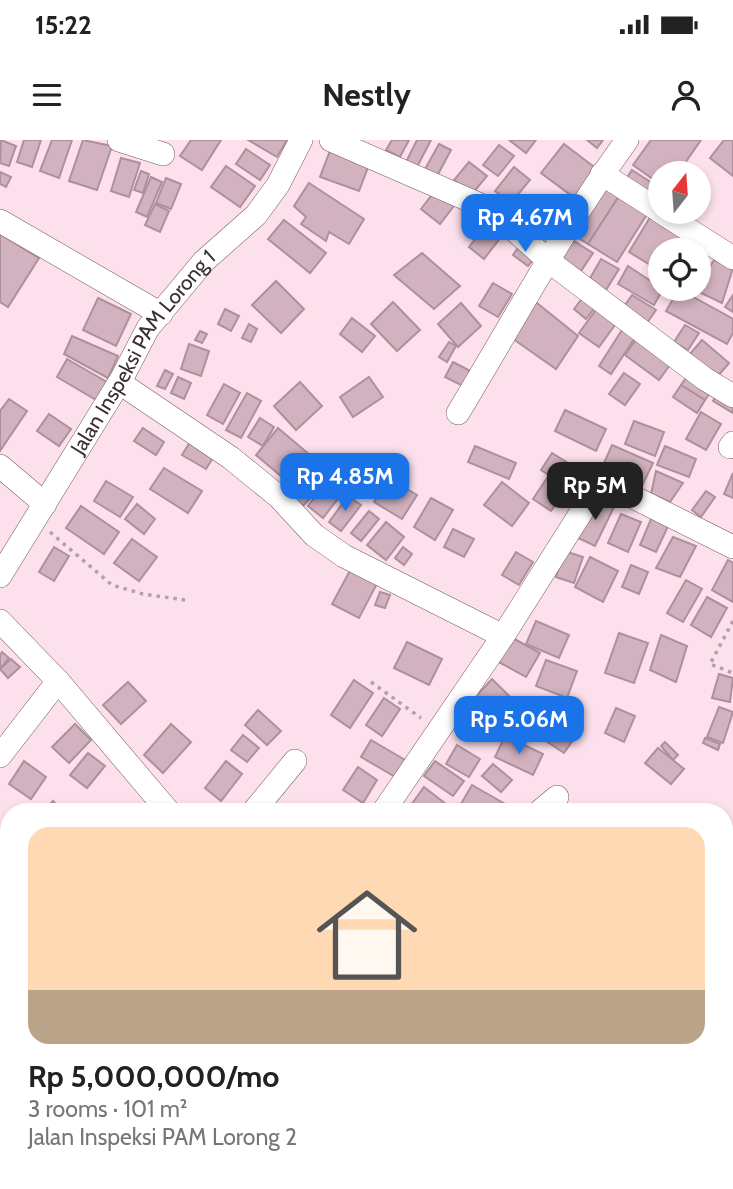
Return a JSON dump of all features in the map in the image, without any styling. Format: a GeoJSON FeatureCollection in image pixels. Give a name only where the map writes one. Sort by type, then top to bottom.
{"type":"FeatureCollection","features":[{"type":"Feature","properties":{"kind":"street"},"geometry":{"type":"LineString","coordinates":[[119,140],[163,154]]}},
{"type":"Feature","properties":{"kind":"street","name":"Jalan Inspeksi PAM Lorong 1"},"geometry":{"type":"LineString","coordinates":[[0,576],[120,383],[148,328],[204,261],[256,215],[278,185],[301,140]]}},
{"type":"Feature","properties":{"kind":"street"},"geometry":{"type":"LineString","coordinates":[[331,140],[492,210],[550,262],[705,379],[733,396]]}},
{"type":"Feature","properties":{"kind":"street"},"geometry":{"type":"LineString","coordinates":[[458,413],[550,262],[583,201],[627,140]]}},
{"type":"Feature","properties":{"kind":"street"},"geometry":{"type":"LineString","coordinates":[[602,174],[648,203]]}},
{"type":"Feature","properties":{"kind":"street"},"geometry":{"type":"LineString","coordinates":[[0,221],[161,314]]}},
{"type":"Feature","properties":{"kind":"street"},"geometry":{"type":"LineString","coordinates":[[680,224],[733,258]]}},
{"type":"Feature","properties":{"kind":"street"},"geometry":{"type":"LineString","coordinates":[[120,383],[231,458],[279,497],[314,535],[344,556],[503,636]]}},
{"type":"Feature","properties":{"kind":"street"},"geometry":{"type":"LineString","coordinates":[[0,466],[40,512]]}},
{"type":"Feature","properties":{"kind":"street"},"geometry":{"type":"LineString","coordinates":[[389,803],[503,636],[601,481],[733,547]]}},
{"type":"Feature","properties":{"kind":"street"},"geometry":{"type":"LineString","coordinates":[[0,621],[58,681],[161,803]]}},
{"type":"Feature","properties":{"kind":"street"},"geometry":{"type":"LineString","coordinates":[[0,756],[58,681]]}},
{"type":"Feature","properties":{"kind":"street"},"geometry":{"type":"LineString","coordinates":[[260,803],[295,761]]}},
{"type":"Feature","properties":{"kind":"street"},"geometry":{"type":"LineString","coordinates":[[550,803],[557,797]]}},
{"type":"Feature","properties":{"kind":"path"},"geometry":{"type":"LineString","coordinates":[[40,512],[112,585],[143,594],[185,600]]}},
{"type":"Feature","properties":{"kind":"path"},"geometry":{"type":"LineString","coordinates":[[733,621],[710,664],[733,673]]}},
{"type":"Feature","properties":{"kind":"path"},"geometry":{"type":"LineString","coordinates":[[371,682],[437,730]]}},
{"type":"Feature","properties":{"kind":"building"},"geometry":{"type":"Polygon","coordinates":[[[1,140],[16,146],[9,166],[0,163],[1,140]]]}},
{"type":"Feature","properties":{"kind":"building"},"geometry":{"type":"Polygon","coordinates":[[[24,140],[41,140],[32,167],[17,162],[24,140]]]}},
{"type":"Feature","properties":{"kind":"building"},"geometry":{"type":"Polygon","coordinates":[[[52,140],[72,140],[59,178],[40,171],[52,140]]]}},
{"type":"Feature","properties":{"kind":"building"},"geometry":{"type":"Polygon","coordinates":[[[83,140],[112,146],[97,190],[69,181],[83,140]]]}},
{"type":"Feature","properties":{"kind":"building"},"geometry":{"type":"Polygon","coordinates":[[[191,140],[221,140],[202,170],[180,156],[191,140]]]}},
{"type":"Feature","properties":{"kind":"building"},"geometry":{"type":"Polygon","coordinates":[[[248,140],[287,140],[277,157],[248,140]]]}},
{"type":"Feature","properties":{"kind":"building"},"geometry":{"type":"Polygon","coordinates":[[[392,140],[409,140],[400,157],[386,150],[392,140]]]}},
{"type":"Feature","properties":{"kind":"building"},"geometry":{"type":"Polygon","coordinates":[[[417,140],[431,140],[417,167],[406,162],[417,140]]]}},
{"type":"Feature","properties":{"kind":"building"},"geometry":{"type":"Polygon","coordinates":[[[509,140],[536,140],[526,153],[509,140]]]}},
{"type":"Feature","properties":{"kind":"building"},"geometry":{"type":"Polygon","coordinates":[[[587,140],[603,140],[597,148],[587,140]]]}},
{"type":"Feature","properties":{"kind":"building"},"geometry":{"type":"Polygon","coordinates":[[[651,140],[701,140],[686,161],[648,161],[648,176],[633,165],[651,140]]]}},
{"type":"Feature","properties":{"kind":"building"},"geometry":{"type":"Polygon","coordinates":[[[724,140],[733,140],[733,176],[710,158],[724,140]]]}},
{"type":"Feature","properties":{"kind":"building"},"geometry":{"type":"Polygon","coordinates":[[[439,144],[451,150],[436,178],[424,171],[439,144]]]}},
{"type":"Feature","properties":{"kind":"building"},"geometry":{"type":"Polygon","coordinates":[[[564,144],[598,170],[576,199],[541,173],[564,144]]]}},
{"type":"Feature","properties":{"kind":"building"},"geometry":{"type":"Polygon","coordinates":[[[499,145],[514,156],[498,176],[483,165],[499,145]]]}},
{"type":"Feature","properties":{"kind":"building"},"geometry":{"type":"Polygon","coordinates":[[[331,148],[370,162],[359,191],[320,177],[331,148]]]}},
{"type":"Feature","properties":{"kind":"building"},"geometry":{"type":"Polygon","coordinates":[[[246,149],[270,165],[260,180],[236,164],[246,149]]]}},
{"type":"Feature","properties":{"kind":"building"},"geometry":{"type":"Polygon","coordinates":[[[121,158],[140,163],[129,197],[111,191],[121,158]]]}},
{"type":"Feature","properties":{"kind":"building"},"geometry":{"type":"Polygon","coordinates":[[[469,162],[487,176],[472,194],[454,180],[469,162]]]}},
{"type":"Feature","properties":{"kind":"building"},"geometry":{"type":"Polygon","coordinates":[[[226,166],[255,186],[240,207],[211,187],[226,166]]]}},
{"type":"Feature","properties":{"kind":"building"},"geometry":{"type":"Polygon","coordinates":[[[514,167],[530,180],[511,203],[495,191],[514,167]]]}},
{"type":"Feature","properties":{"kind":"building"},"geometry":{"type":"Polygon","coordinates":[[[632,170],[648,180],[648,196],[647,197],[624,182],[632,170]]]}},
{"type":"Feature","properties":{"kind":"building"},"geometry":{"type":"Polygon","coordinates":[[[141,171],[149,174],[143,193],[134,190],[141,171]]]}},
{"type":"Feature","properties":{"kind":"building"},"geometry":{"type":"Polygon","coordinates":[[[0,172],[11,177],[6,187],[0,184],[0,172]]]}},
{"type":"Feature","properties":{"kind":"building"},"geometry":{"type":"Polygon","coordinates":[[[151,177],[162,182],[147,217],[136,212],[151,177]]]}},
{"type":"Feature","properties":{"kind":"building"},"geometry":{"type":"Polygon","coordinates":[[[166,178],[181,184],[171,209],[156,203],[166,178]]]}},
{"type":"Feature","properties":{"kind":"building"},"geometry":{"type":"Polygon","coordinates":[[[603,182],[621,193],[588,244],[571,233],[603,182]]]}},
{"type":"Feature","properties":{"kind":"building"},"geometry":{"type":"Polygon","coordinates":[[[309,183],[364,219],[349,244],[329,232],[326,241],[301,224],[306,217],[294,206],[309,183]]]}},
{"type":"Feature","properties":{"kind":"building"},"geometry":{"type":"Polygon","coordinates":[[[438,187],[457,202],[440,224],[421,209],[438,187]]]}},
{"type":"Feature","properties":{"kind":"building"},"geometry":{"type":"Polygon","coordinates":[[[621,193],[648,210],[617,262],[588,244],[621,193]]]}},
{"type":"Feature","properties":{"kind":"building"},"geometry":{"type":"Polygon","coordinates":[[[526,202],[558,227],[551,236],[519,211],[526,202]]]}},
{"type":"Feature","properties":{"kind":"building"},"geometry":{"type":"Polygon","coordinates":[[[155,204],[169,211],[160,232],[145,225],[155,204]]]}},
{"type":"Feature","properties":{"kind":"building"},"geometry":{"type":"Polygon","coordinates":[[[493,216],[508,228],[484,259],[469,247],[493,216]]]}},
{"type":"Feature","properties":{"kind":"building"},"geometry":{"type":"Polygon","coordinates":[[[284,220],[326,253],[310,273],[268,239],[284,220]]]}},
{"type":"Feature","properties":{"kind":"building"},"geometry":{"type":"Polygon","coordinates":[[[648,221],[648,224],[675,224],[685,230],[680,238],[648,238],[648,264],[629,252],[648,221]]]}},
{"type":"Feature","properties":{"kind":"building"},"geometry":{"type":"Polygon","coordinates":[[[0,234],[39,258],[8,307],[0,302],[0,234]]]}},
{"type":"Feature","properties":{"kind":"building"},"geometry":{"type":"Polygon","coordinates":[[[569,238],[593,253],[579,274],[556,258],[569,238]]]}},
{"type":"Feature","properties":{"kind":"building"},"geometry":{"type":"Polygon","coordinates":[[[522,242],[538,253],[528,266],[513,255],[522,242]]]}},
{"type":"Feature","properties":{"kind":"building"},"geometry":{"type":"Polygon","coordinates":[[[422,253],[460,286],[434,309],[394,275],[422,253]]]}},
{"type":"Feature","properties":{"kind":"building"},"geometry":{"type":"Polygon","coordinates":[[[601,259],[619,269],[606,290],[589,280],[601,259]]]}},
{"type":"Feature","properties":{"kind":"building"},"geometry":{"type":"Polygon","coordinates":[[[714,260],[733,268],[722,303],[711,298],[711,265],[714,260]]]}},
{"type":"Feature","properties":{"kind":"building"},"geometry":{"type":"Polygon","coordinates":[[[628,266],[648,279],[648,301],[656,301],[654,305],[618,284],[628,266]]]}},
{"type":"Feature","properties":{"kind":"building"},"geometry":{"type":"Polygon","coordinates":[[[276,281],[304,309],[281,333],[252,305],[276,281]]]}},
{"type":"Feature","properties":{"kind":"building"},"geometry":{"type":"Polygon","coordinates":[[[493,283],[512,294],[498,317],[479,306],[493,283]]]}},
{"type":"Feature","properties":{"kind":"building"},"geometry":{"type":"Polygon","coordinates":[[[632,295],[656,310],[647,323],[623,308],[632,295]]]}},
{"type":"Feature","properties":{"kind":"building"},"geometry":{"type":"Polygon","coordinates":[[[733,295],[733,312],[725,307],[733,295]]]}},
{"type":"Feature","properties":{"kind":"building"},"geometry":{"type":"Polygon","coordinates":[[[584,296],[597,305],[586,319],[574,309],[584,296]]]}},
{"type":"Feature","properties":{"kind":"building"},"geometry":{"type":"Polygon","coordinates":[[[98,298],[131,314],[116,346],[83,330],[98,298]]]}},
{"type":"Feature","properties":{"kind":"building"},"geometry":{"type":"Polygon","coordinates":[[[532,299],[578,336],[556,369],[506,334],[532,299]]]}},
{"type":"Feature","properties":{"kind":"building"},"geometry":{"type":"Polygon","coordinates":[[[672,301],[701,301],[733,319],[733,333],[727,344],[666,311],[672,301]]]}},
{"type":"Feature","properties":{"kind":"building"},"geometry":{"type":"Polygon","coordinates":[[[393,302],[420,330],[397,351],[371,324],[393,302]]]}},
{"type":"Feature","properties":{"kind":"building"},"geometry":{"type":"Polygon","coordinates":[[[461,303],[481,326],[458,347],[438,324],[461,303]]]}},
{"type":"Feature","properties":{"kind":"building"},"geometry":{"type":"Polygon","coordinates":[[[601,303],[620,318],[599,347],[579,333],[601,303]]]}},
{"type":"Feature","properties":{"kind":"building"},"geometry":{"type":"Polygon","coordinates":[[[225,309],[239,316],[231,331],[218,324],[225,309]]]}},
{"type":"Feature","properties":{"kind":"building"},"geometry":{"type":"Polygon","coordinates":[[[352,318],[375,336],[362,352],[340,334],[352,318]]]}},
{"type":"Feature","properties":{"kind":"building"},"geometry":{"type":"Polygon","coordinates":[[[627,322],[640,330],[611,374],[599,366],[627,322]]]}},
{"type":"Feature","properties":{"kind":"building"},"geometry":{"type":"Polygon","coordinates":[[[249,324],[257,329],[251,342],[242,338],[249,324]]]}},
{"type":"Feature","properties":{"kind":"building"},"geometry":{"type":"Polygon","coordinates":[[[685,325],[699,333],[688,350],[674,342],[685,325]]]}},
{"type":"Feature","properties":{"kind":"building"},"geometry":{"type":"Polygon","coordinates":[[[200,331],[207,334],[202,343],[195,340],[200,331]]]}},
{"type":"Feature","properties":{"kind":"building"},"geometry":{"type":"Polygon","coordinates":[[[72,336],[118,356],[108,378],[64,354],[72,336]]]}},
{"type":"Feature","properties":{"kind":"building"},"geometry":{"type":"Polygon","coordinates":[[[638,337],[672,362],[659,380],[625,355],[638,337]]]}},
{"type":"Feature","properties":{"kind":"building"},"geometry":{"type":"Polygon","coordinates":[[[702,340],[729,363],[717,377],[690,354],[702,340]]]}},
{"type":"Feature","properties":{"kind":"building"},"geometry":{"type":"Polygon","coordinates":[[[449,342],[456,346],[447,362],[439,357],[449,342]]]}},
{"type":"Feature","properties":{"kind":"building"},"geometry":{"type":"Polygon","coordinates":[[[189,344],[209,351],[201,376],[181,369],[189,344]]]}},
{"type":"Feature","properties":{"kind":"building"},"geometry":{"type":"Polygon","coordinates":[[[67,359],[107,382],[96,400],[57,377],[67,359]]]}},
{"type":"Feature","properties":{"kind":"building"},"geometry":{"type":"Polygon","coordinates":[[[453,362],[478,375],[471,390],[445,377],[453,362]]]}},
{"type":"Feature","properties":{"kind":"building"},"geometry":{"type":"Polygon","coordinates":[[[165,370],[173,374],[165,389],[157,386],[165,370]]]}},
{"type":"Feature","properties":{"kind":"building"},"geometry":{"type":"Polygon","coordinates":[[[690,372],[714,387],[705,400],[681,385],[690,372]]]}},
{"type":"Feature","properties":{"kind":"building"},"geometry":{"type":"Polygon","coordinates":[[[624,373],[640,384],[625,405],[609,394],[624,373]]]}},
{"type":"Feature","properties":{"kind":"building"},"geometry":{"type":"Polygon","coordinates":[[[178,377],[191,383],[184,399],[171,393],[178,377]]]}},
{"type":"Feature","properties":{"kind":"building"},"geometry":{"type":"Polygon","coordinates":[[[369,377],[383,397],[353,417],[340,397],[369,377]]]}},
{"type":"Feature","properties":{"kind":"building"},"geometry":{"type":"Polygon","coordinates":[[[300,382],[322,406],[296,430],[274,406],[300,382]]]}},
{"type":"Feature","properties":{"kind":"building"},"geometry":{"type":"Polygon","coordinates":[[[224,384],[240,393],[223,424],[207,415],[224,384]]]}},
{"type":"Feature","properties":{"kind":"building"},"geometry":{"type":"Polygon","coordinates":[[[681,385],[705,400],[697,413],[673,397],[681,385]]]}},
{"type":"Feature","properties":{"kind":"building"},"geometry":{"type":"Polygon","coordinates":[[[719,391],[733,399],[733,413],[713,401],[719,391]]]}},
{"type":"Feature","properties":{"kind":"building"},"geometry":{"type":"Polygon","coordinates":[[[247,393],[261,401],[241,438],[226,430],[247,393]]]}},
{"type":"Feature","properties":{"kind":"building"},"geometry":{"type":"Polygon","coordinates":[[[9,399],[27,411],[0,451],[0,411],[9,399]]]}},
{"type":"Feature","properties":{"kind":"building"},"geometry":{"type":"Polygon","coordinates":[[[565,410],[606,429],[596,451],[555,431],[565,410]]]}},
{"type":"Feature","properties":{"kind":"building"},"geometry":{"type":"Polygon","coordinates":[[[701,412],[721,424],[706,450],[686,439],[701,412]]]}},
{"type":"Feature","properties":{"kind":"building"},"geometry":{"type":"Polygon","coordinates":[[[49,414],[71,429],[59,446],[37,431],[49,414]]]}},
{"type":"Feature","properties":{"kind":"building"},"geometry":{"type":"Polygon","coordinates":[[[260,418],[274,427],[263,446],[248,437],[260,418]]]}},
{"type":"Feature","properties":{"kind":"building"},"geometry":{"type":"Polygon","coordinates":[[[634,421],[664,432],[655,456],[625,444],[634,421]]]}},
{"type":"Feature","properties":{"kind":"building"},"geometry":{"type":"Polygon","coordinates":[[[143,428],[164,442],[156,455],[134,441],[143,428]]]}},
{"type":"Feature","properties":{"kind":"building"},"geometry":{"type":"Polygon","coordinates":[[[278,428],[310,455],[287,481],[256,455],[278,428]]]}},
{"type":"Feature","properties":{"kind":"building"},"geometry":{"type":"Polygon","coordinates":[[[192,439],[216,453],[206,469],[182,455],[192,439]]]}},
{"type":"Feature","properties":{"kind":"building"},"geometry":{"type":"Polygon","coordinates":[[[612,445],[653,463],[641,488],[601,470],[612,445]]]}},
{"type":"Feature","properties":{"kind":"building"},"geometry":{"type":"Polygon","coordinates":[[[475,446],[516,463],[509,479],[468,462],[475,446]]]}},
{"type":"Feature","properties":{"kind":"building"},"geometry":{"type":"Polygon","coordinates":[[[665,446],[696,459],[689,477],[657,465],[665,446]]]}},
{"type":"Feature","properties":{"kind":"building"},"geometry":{"type":"Polygon","coordinates":[[[552,453],[586,474],[575,492],[541,470],[552,453]]]}},
{"type":"Feature","properties":{"kind":"building"},"geometry":{"type":"Polygon","coordinates":[[[311,458],[331,475],[303,506],[283,489],[311,458]]]}},
{"type":"Feature","properties":{"kind":"building"},"geometry":{"type":"Polygon","coordinates":[[[164,468],[202,491],[188,513],[150,489],[164,468]]]}},
{"type":"Feature","properties":{"kind":"building"},"geometry":{"type":"Polygon","coordinates":[[[656,471],[683,483],[670,502],[651,494],[656,471]]]}},
{"type":"Feature","properties":{"kind":"building"},"geometry":{"type":"Polygon","coordinates":[[[733,473],[733,498],[724,494],[733,473]]]}},
{"type":"Feature","properties":{"kind":"building"},"geometry":{"type":"Polygon","coordinates":[[[389,478],[417,495],[402,519],[374,502],[389,478]]]}},
{"type":"Feature","properties":{"kind":"building"},"geometry":{"type":"Polygon","coordinates":[[[547,478],[566,490],[551,511],[533,499],[547,478]]]}},
{"type":"Feature","properties":{"kind":"building"},"geometry":{"type":"Polygon","coordinates":[[[328,480],[344,491],[323,518],[308,506],[328,480]]]}},
{"type":"Feature","properties":{"kind":"building"},"geometry":{"type":"Polygon","coordinates":[[[106,481],[133,497],[120,517],[94,501],[106,481]]]}},
{"type":"Feature","properties":{"kind":"building"},"geometry":{"type":"Polygon","coordinates":[[[502,482],[529,503],[512,526],[484,505],[502,482]]]}},
{"type":"Feature","properties":{"kind":"building"},"geometry":{"type":"Polygon","coordinates":[[[706,491],[715,497],[701,517],[692,510],[706,491]]]}},
{"type":"Feature","properties":{"kind":"building"},"geometry":{"type":"Polygon","coordinates":[[[348,496],[361,505],[341,531],[329,522],[348,496]]]}},
{"type":"Feature","properties":{"kind":"building"},"geometry":{"type":"Polygon","coordinates":[[[595,497],[614,507],[595,546],[576,537],[595,497]]]}},
{"type":"Feature","properties":{"kind":"building"},"geometry":{"type":"Polygon","coordinates":[[[431,498],[453,510],[435,540],[414,527],[431,498]]]}},
{"type":"Feature","properties":{"kind":"building"},"geometry":{"type":"Polygon","coordinates":[[[137,504],[155,519],[144,534],[125,519],[137,504]]]}},
{"type":"Feature","properties":{"kind":"building"},"geometry":{"type":"Polygon","coordinates":[[[81,506],[119,532],[104,554],[66,528],[81,506]]]}},
{"type":"Feature","properties":{"kind":"building"},"geometry":{"type":"Polygon","coordinates":[[[369,511],[379,519],[361,541],[351,533],[369,511]]]}},
{"type":"Feature","properties":{"kind":"building"},"geometry":{"type":"Polygon","coordinates":[[[654,512],[671,520],[656,552],[640,545],[654,512]]]}},
{"type":"Feature","properties":{"kind":"building"},"geometry":{"type":"Polygon","coordinates":[[[621,514],[641,522],[628,552],[608,543],[621,514]]]}},
{"type":"Feature","properties":{"kind":"building"},"geometry":{"type":"Polygon","coordinates":[[[386,522],[404,537],[386,560],[367,545],[386,522]]]}},
{"type":"Feature","properties":{"kind":"building"},"geometry":{"type":"Polygon","coordinates":[[[453,529],[474,539],[464,557],[444,547],[453,529]]]}},
{"type":"Feature","properties":{"kind":"building"},"geometry":{"type":"Polygon","coordinates":[[[673,537],[696,546],[680,577],[656,568],[673,537]]]}},
{"type":"Feature","properties":{"kind":"building"},"geometry":{"type":"Polygon","coordinates":[[[132,539],[157,557],[139,581],[114,563],[132,539]]]}},
{"type":"Feature","properties":{"kind":"building"},"geometry":{"type":"Polygon","coordinates":[[[54,547],[69,556],[54,581],[39,572],[54,547]]]}},
{"type":"Feature","properties":{"kind":"building"},"geometry":{"type":"Polygon","coordinates":[[[403,547],[412,554],[404,565],[395,558],[403,547]]]}},
{"type":"Feature","properties":{"kind":"building"},"geometry":{"type":"Polygon","coordinates":[[[564,551],[583,557],[574,583],[556,577],[564,551]]]}},
{"type":"Feature","properties":{"kind":"building"},"geometry":{"type":"Polygon","coordinates":[[[516,552],[533,562],[519,585],[502,575],[516,552]]]}},
{"type":"Feature","properties":{"kind":"building"},"geometry":{"type":"Polygon","coordinates":[[[590,557],[618,571],[603,602],[575,587],[590,557]]]}},
{"type":"Feature","properties":{"kind":"building"},"geometry":{"type":"Polygon","coordinates":[[[728,560],[733,563],[733,602],[712,590],[728,560]]]}},
{"type":"Feature","properties":{"kind":"building"},"geometry":{"type":"Polygon","coordinates":[[[354,563],[381,576],[359,618],[332,604],[354,563]]]}},
{"type":"Feature","properties":{"kind":"building"},"geometry":{"type":"Polygon","coordinates":[[[631,565],[648,572],[639,594],[622,587],[631,565]]]}},
{"type":"Feature","properties":{"kind":"building"},"geometry":{"type":"Polygon","coordinates":[[[686,580],[702,589],[683,622],[667,613],[686,580]]]}},
{"type":"Feature","properties":{"kind":"building"},"geometry":{"type":"Polygon","coordinates":[[[380,592],[390,595],[385,608],[375,605],[380,592]]]}},
{"type":"Feature","properties":{"kind":"building"},"geometry":{"type":"Polygon","coordinates":[[[707,597],[727,608],[711,637],[691,625],[707,597]]]}},
{"type":"Feature","properties":{"kind":"building"},"geometry":{"type":"Polygon","coordinates":[[[536,621],[569,635],[559,658],[526,644],[536,621]]]}},
{"type":"Feature","properties":{"kind":"building"},"geometry":{"type":"Polygon","coordinates":[[[619,633],[648,643],[634,683],[605,673],[619,633]]]}},
{"type":"Feature","properties":{"kind":"building"},"geometry":{"type":"Polygon","coordinates":[[[661,635],[687,646],[676,682],[650,670],[661,635]]]}},
{"type":"Feature","properties":{"kind":"building"},"geometry":{"type":"Polygon","coordinates":[[[509,636],[540,653],[526,677],[495,660],[509,636]]]}},
{"type":"Feature","properties":{"kind":"building"},"geometry":{"type":"Polygon","coordinates":[[[407,642],[442,659],[429,685],[394,668],[407,642]]]}},
{"type":"Feature","properties":{"kind":"building"},"geometry":{"type":"Polygon","coordinates":[[[2,652],[9,658],[0,669],[0,655],[2,652]]]}},
{"type":"Feature","properties":{"kind":"building"},"geometry":{"type":"Polygon","coordinates":[[[11,659],[20,667],[8,678],[0,669],[11,659]]]}},
{"type":"Feature","properties":{"kind":"building"},"geometry":{"type":"Polygon","coordinates":[[[546,660],[577,671],[567,698],[536,686],[546,660]]]}},
{"type":"Feature","properties":{"kind":"building"},"geometry":{"type":"Polygon","coordinates":[[[719,674],[733,678],[730,702],[712,698],[719,674]]]}},
{"type":"Feature","properties":{"kind":"building"},"geometry":{"type":"Polygon","coordinates":[[[492,679],[511,698],[491,720],[471,702],[492,679]]]}},
{"type":"Feature","properties":{"kind":"building"},"geometry":{"type":"Polygon","coordinates":[[[354,680],[373,693],[350,728],[331,715],[354,680]]]}},
{"type":"Feature","properties":{"kind":"building"},"geometry":{"type":"Polygon","coordinates":[[[128,682],[146,701],[121,724],[103,705],[128,682]]]}},
{"type":"Feature","properties":{"kind":"building"},"geometry":{"type":"Polygon","coordinates":[[[384,698],[400,709],[382,736],[366,725],[384,698]]]}},
{"type":"Feature","properties":{"kind":"building"},"geometry":{"type":"Polygon","coordinates":[[[521,706],[540,716],[528,736],[509,725],[521,706]]]}},
{"type":"Feature","properties":{"kind":"building"},"geometry":{"type":"Polygon","coordinates":[[[719,707],[733,712],[723,743],[707,737],[719,707]]]}},
{"type":"Feature","properties":{"kind":"building"},"geometry":{"type":"Polygon","coordinates":[[[616,708],[635,716],[624,742],[605,733],[616,708]]]}},
{"type":"Feature","properties":{"kind":"building"},"geometry":{"type":"Polygon","coordinates":[[[258,710],[281,731],[267,745],[245,725],[258,710]]]}},
{"type":"Feature","properties":{"kind":"building"},"geometry":{"type":"Polygon","coordinates":[[[552,714],[578,733],[564,753],[537,735],[552,714]]]}},
{"type":"Feature","properties":{"kind":"building"},"geometry":{"type":"Polygon","coordinates":[[[75,724],[91,740],[69,763],[52,747],[75,724]]]}},
{"type":"Feature","properties":{"kind":"building"},"geometry":{"type":"Polygon","coordinates":[[[171,724],[191,742],[163,773],[144,755],[171,724]]]}},
{"type":"Feature","properties":{"kind":"building"},"geometry":{"type":"Polygon","coordinates":[[[243,735],[259,748],[247,762],[231,750],[243,735]]]}},
{"type":"Feature","properties":{"kind":"building"},"geometry":{"type":"Polygon","coordinates":[[[505,736],[543,754],[533,775],[495,757],[505,736]]]}},
{"type":"Feature","properties":{"kind":"building"},"geometry":{"type":"Polygon","coordinates":[[[705,738],[720,744],[718,750],[703,743],[705,738]]]}},
{"type":"Feature","properties":{"kind":"building"},"geometry":{"type":"Polygon","coordinates":[[[371,740],[407,761],[397,778],[361,757],[371,740]]]}},
{"type":"Feature","properties":{"kind":"building"},"geometry":{"type":"Polygon","coordinates":[[[665,742],[678,755],[673,760],[661,746],[665,742]]]}},
{"type":"Feature","properties":{"kind":"building"},"geometry":{"type":"Polygon","coordinates":[[[457,745],[480,759],[469,777],[446,764],[457,745]]]}},
{"type":"Feature","properties":{"kind":"building"},"geometry":{"type":"Polygon","coordinates":[[[658,748],[684,769],[671,784],[645,763],[658,748]]]}},
{"type":"Feature","properties":{"kind":"building"},"geometry":{"type":"Polygon","coordinates":[[[88,753],[105,766],[87,788],[70,775],[88,753]]]}},
{"type":"Feature","properties":{"kind":"building"},"geometry":{"type":"Polygon","coordinates":[[[24,761],[46,777],[31,799],[9,784],[24,761]]]}},
{"type":"Feature","properties":{"kind":"building"},"geometry":{"type":"Polygon","coordinates":[[[226,761],[242,774],[221,801],[205,788],[226,761]]]}},
{"type":"Feature","properties":{"kind":"building"},"geometry":{"type":"Polygon","coordinates":[[[435,761],[464,781],[453,796],[424,776],[435,761]]]}},
{"type":"Feature","properties":{"kind":"building"},"geometry":{"type":"Polygon","coordinates":[[[493,764],[512,780],[501,792],[482,776],[493,764]]]}},
{"type":"Feature","properties":{"kind":"building"},"geometry":{"type":"Polygon","coordinates":[[[358,767],[377,780],[363,803],[343,790],[358,767]]]}},
{"type":"Feature","properties":{"kind":"building"},"geometry":{"type":"Polygon","coordinates":[[[472,785],[504,803],[462,803],[472,785]]]}},
{"type":"Feature","properties":{"kind":"building"},"geometry":{"type":"Polygon","coordinates":[[[424,787],[445,803],[412,803],[424,787]]]}}]}
